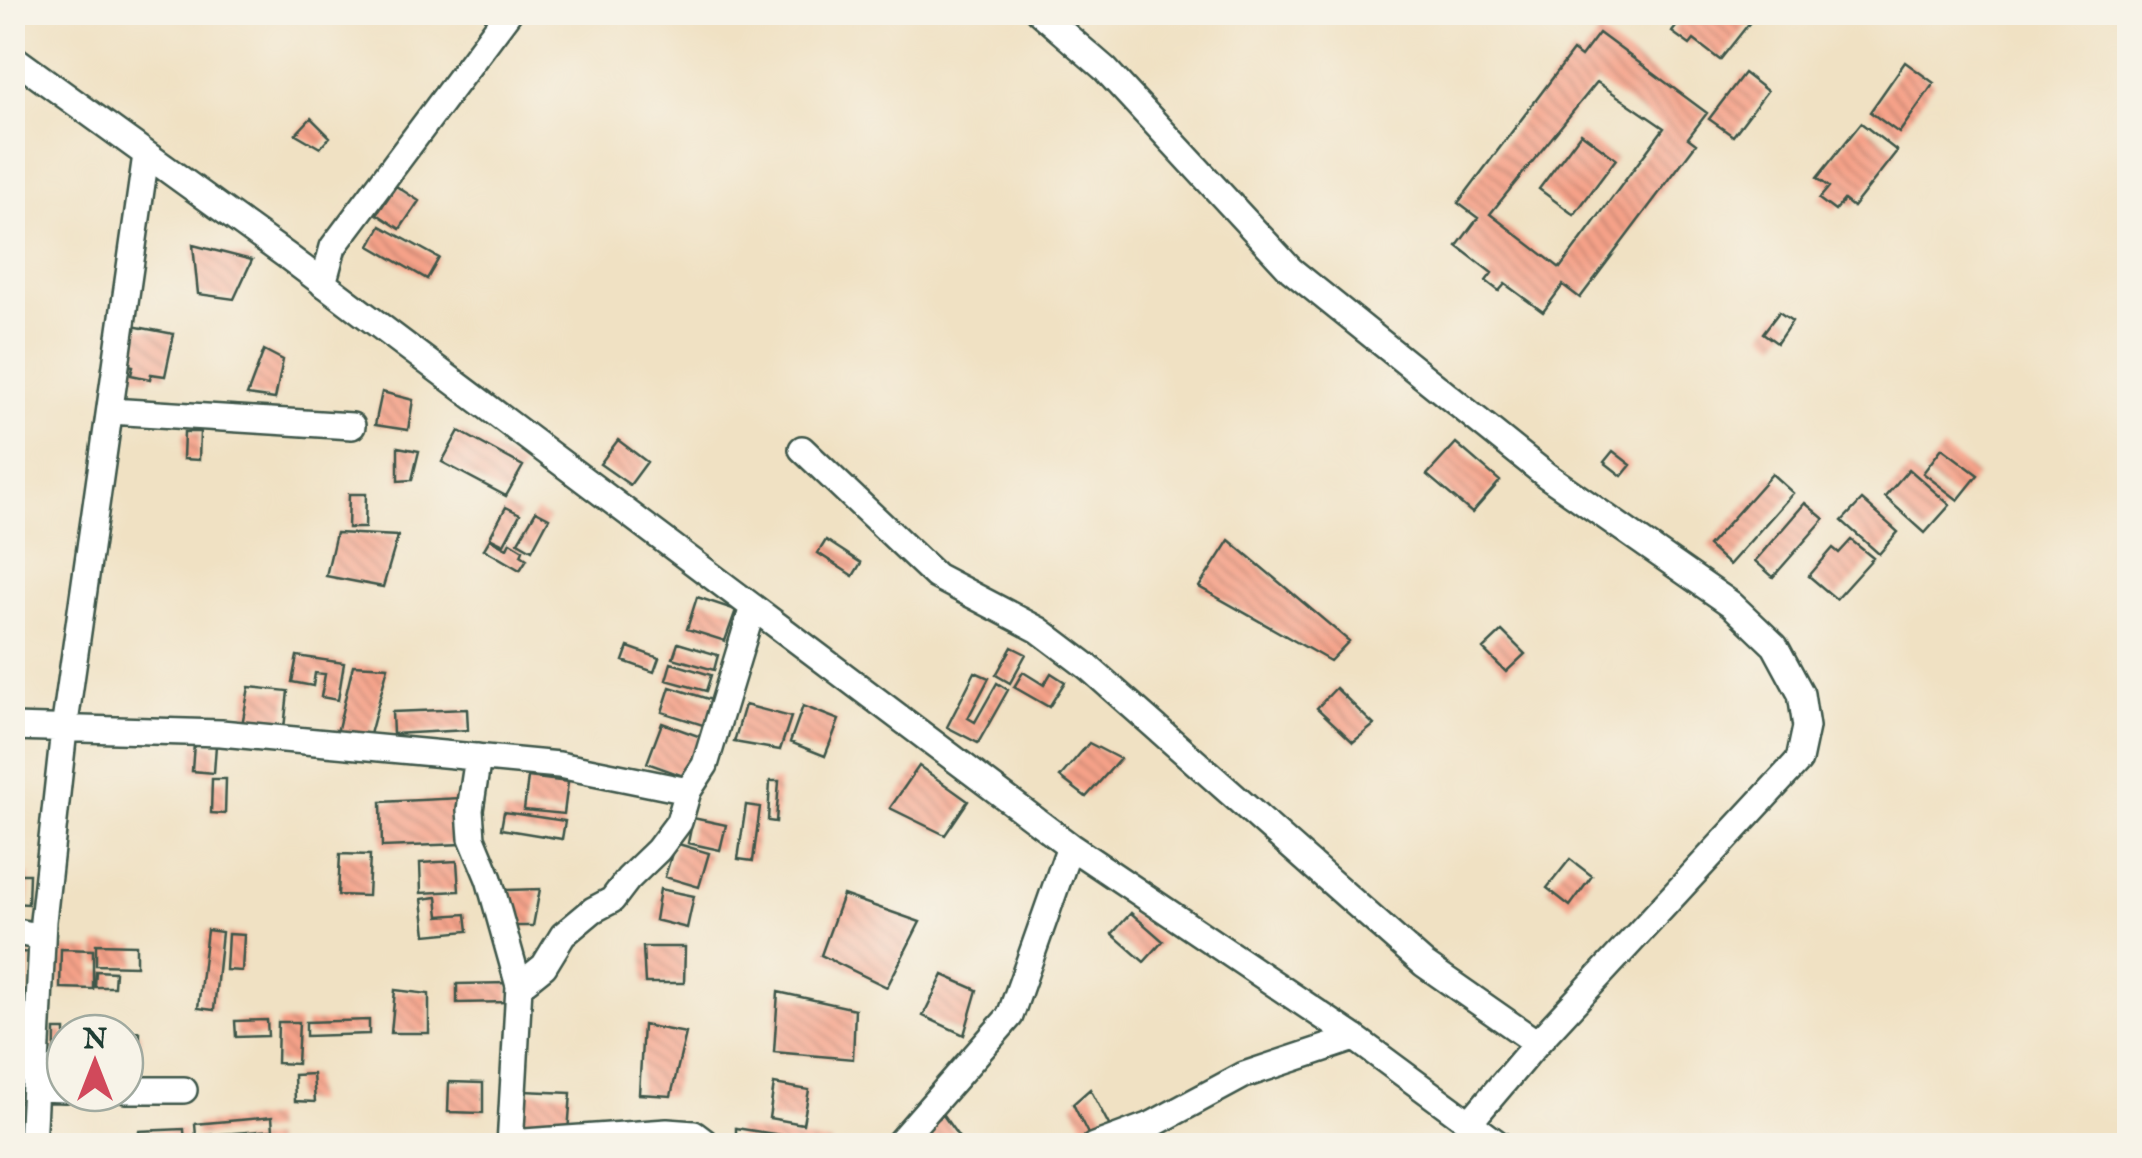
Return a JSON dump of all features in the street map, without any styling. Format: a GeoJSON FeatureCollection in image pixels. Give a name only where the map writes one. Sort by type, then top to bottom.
{"type":"FeatureCollection","features":[{"type":"Feature","properties":{"kind":"street"},"geometry":{"type":"LineString","coordinates":[[323,284],[333,247],[510,12]]}},
{"type":"Feature","properties":{"kind":"street"},"geometry":{"type":"LineString","coordinates":[[1039,12],[1105,70],[1291,270],[1546,475],[1731,604],[1775,646],[1800,694],[1806,727],[1799,760],[1470,1122]]}},
{"type":"Feature","properties":{"kind":"street"},"geometry":{"type":"LineString","coordinates":[[12,57],[287,256],[1070,846],[1354,1038],[1501,1146]]}},
{"type":"Feature","properties":{"kind":"street"},"geometry":{"type":"LineString","coordinates":[[32,1146],[42,936],[64,730],[146,154]]}},
{"type":"Feature","properties":{"kind":"street"},"geometry":{"type":"LineString","coordinates":[[287,256],[333,247]]}},
{"type":"Feature","properties":{"kind":"street"},"geometry":{"type":"LineString","coordinates":[[110,411],[352,426]]}},
{"type":"Feature","properties":{"kind":"street"},"geometry":{"type":"LineString","coordinates":[[802,450],[936,576],[1039,630],[1088,668],[1424,964],[1537,1044]]}},
{"type":"Feature","properties":{"kind":"street"},"geometry":{"type":"LineString","coordinates":[[519,986],[544,966],[563,935],[612,900],[679,822],[688,791],[705,765],[754,607]]}},
{"type":"Feature","properties":{"kind":"street"},"geometry":{"type":"LineString","coordinates":[[12,727],[221,734],[559,765],[688,791]]}},
{"type":"Feature","properties":{"kind":"street"},"geometry":{"type":"LineString","coordinates":[[478,758],[470,810],[472,838],[519,986],[510,1144],[667,1132],[694,1134],[710,1146]]}},
{"type":"Feature","properties":{"kind":"street"},"geometry":{"type":"LineString","coordinates":[[896,1146],[1010,1016],[1070,846]]}},
{"type":"Feature","properties":{"kind":"street"},"geometry":{"type":"LineString","coordinates":[[12,931],[42,936]]}},
{"type":"Feature","properties":{"kind":"street"},"geometry":{"type":"LineString","coordinates":[[1094,1146],[1153,1124],[1244,1075],[1354,1038]]}},
{"type":"Feature","properties":{"kind":"street"},"geometry":{"type":"LineString","coordinates":[[36,1088],[45,1088]]}},
{"type":"Feature","properties":{"kind":"street"},"geometry":{"type":"LineString","coordinates":[[145,1090],[184,1090]]}},
{"type":"Feature","properties":{"kind":"building"},"geometry":{"type":"Polygon","coordinates":[[[1665,12],[1713,12],[1718,17],[1721,12],[1758,12],[1720,60],[1694,40],[1690,45],[1672,32],[1679,23],[1665,12]]]}},
{"type":"Feature","properties":{"kind":"building"},"geometry":{"type":"Polygon","coordinates":[[[1599,33],[1707,113],[1688,138],[1696,144],[1580,298],[1563,285],[1543,312],[1505,284],[1499,291],[1486,281],[1492,273],[1457,246],[1478,218],[1458,203],[1573,51],[1581,57],[1599,33]],[[1597,82],[1490,214],[1560,268],[1664,128],[1597,82]]]}},
{"type":"Feature","properties":{"kind":"building"},"geometry":{"type":"Polygon","coordinates":[[[1905,62],[1934,83],[1899,133],[1870,112],[1905,62]]]}},
{"type":"Feature","properties":{"kind":"building"},"geometry":{"type":"Polygon","coordinates":[[[1744,73],[1767,91],[1733,136],[1709,119],[1744,73]]]}},
{"type":"Feature","properties":{"kind":"building"},"geometry":{"type":"Polygon","coordinates":[[[311,118],[330,137],[320,148],[296,134],[311,118]]]}},
{"type":"Feature","properties":{"kind":"building"},"geometry":{"type":"Polygon","coordinates":[[[1861,123],[1897,151],[1853,207],[1844,200],[1835,211],[1819,199],[1829,187],[1817,178],[1861,123]]]}},
{"type":"Feature","properties":{"kind":"building"},"geometry":{"type":"Polygon","coordinates":[[[1581,133],[1616,159],[1574,215],[1539,189],[1581,133]]]}},
{"type":"Feature","properties":{"kind":"building"},"geometry":{"type":"Polygon","coordinates":[[[396,186],[419,201],[400,229],[377,214],[396,186]]]}},
{"type":"Feature","properties":{"kind":"building"},"geometry":{"type":"Polygon","coordinates":[[[381,226],[439,258],[427,279],[370,246],[381,226]]]}},
{"type":"Feature","properties":{"kind":"building"},"geometry":{"type":"Polygon","coordinates":[[[193,245],[252,260],[234,299],[198,294],[193,245]]]}},
{"type":"Feature","properties":{"kind":"building"},"geometry":{"type":"Polygon","coordinates":[[[1779,312],[1792,321],[1777,343],[1763,333],[1779,312]]]}},
{"type":"Feature","properties":{"kind":"building"},"geometry":{"type":"Polygon","coordinates":[[[132,326],[174,334],[165,376],[151,374],[150,379],[131,375],[133,366],[124,364],[132,326]]]}},
{"type":"Feature","properties":{"kind":"building"},"geometry":{"type":"Polygon","coordinates":[[[264,350],[283,360],[275,399],[247,395],[264,350]]]}},
{"type":"Feature","properties":{"kind":"building"},"geometry":{"type":"Polygon","coordinates":[[[382,392],[413,400],[408,430],[375,425],[382,392]]]}},
{"type":"Feature","properties":{"kind":"building"},"geometry":{"type":"Polygon","coordinates":[[[459,431],[523,466],[506,496],[442,462],[459,431]]]}},
{"type":"Feature","properties":{"kind":"building"},"geometry":{"type":"Polygon","coordinates":[[[184,432],[200,432],[199,460],[183,459],[184,432]]]}},
{"type":"Feature","properties":{"kind":"building"},"geometry":{"type":"Polygon","coordinates":[[[618,440],[647,462],[630,485],[600,464],[618,440]]]}},
{"type":"Feature","properties":{"kind":"building"},"geometry":{"type":"Polygon","coordinates":[[[1456,443],[1500,481],[1472,513],[1427,475],[1456,443]]]}},
{"type":"Feature","properties":{"kind":"building"},"geometry":{"type":"Polygon","coordinates":[[[398,447],[419,451],[412,480],[398,481],[398,447]]]}},
{"type":"Feature","properties":{"kind":"building"},"geometry":{"type":"Polygon","coordinates":[[[1942,448],[1978,475],[1958,500],[1923,473],[1942,448]]]}},
{"type":"Feature","properties":{"kind":"building"},"geometry":{"type":"Polygon","coordinates":[[[1613,451],[1631,465],[1622,476],[1604,462],[1613,451]]]}},
{"type":"Feature","properties":{"kind":"building"},"geometry":{"type":"Polygon","coordinates":[[[1909,469],[1950,505],[1925,533],[1885,497],[1909,469]]]}},
{"type":"Feature","properties":{"kind":"building"},"geometry":{"type":"Polygon","coordinates":[[[1772,474],[1793,493],[1729,565],[1708,546],[1772,474]]]}},
{"type":"Feature","properties":{"kind":"building"},"geometry":{"type":"Polygon","coordinates":[[[349,494],[366,494],[365,528],[348,528],[349,494]]]}},
{"type":"Feature","properties":{"kind":"building"},"geometry":{"type":"Polygon","coordinates":[[[1862,500],[1898,532],[1879,554],[1842,521],[1862,500]]]}},
{"type":"Feature","properties":{"kind":"building"},"geometry":{"type":"Polygon","coordinates":[[[1805,503],[1824,519],[1773,577],[1755,561],[1805,503]]]}},
{"type":"Feature","properties":{"kind":"building"},"geometry":{"type":"Polygon","coordinates":[[[506,507],[520,514],[504,544],[490,537],[506,507]]]}},
{"type":"Feature","properties":{"kind":"building"},"geometry":{"type":"Polygon","coordinates":[[[536,511],[549,518],[532,550],[518,542],[536,511]]]}},
{"type":"Feature","properties":{"kind":"building"},"geometry":{"type":"Polygon","coordinates":[[[336,533],[398,536],[383,587],[326,576],[336,533]]]}},
{"type":"Feature","properties":{"kind":"building"},"geometry":{"type":"Polygon","coordinates":[[[490,539],[507,548],[510,542],[523,550],[521,555],[527,559],[520,570],[484,549],[490,539]]]}},
{"type":"Feature","properties":{"kind":"building"},"geometry":{"type":"Polygon","coordinates":[[[826,540],[861,563],[853,576],[818,553],[826,540]]]}},
{"type":"Feature","properties":{"kind":"building"},"geometry":{"type":"Polygon","coordinates":[[[1229,540],[1349,641],[1330,661],[1199,587],[1229,540]]]}},
{"type":"Feature","properties":{"kind":"building"},"geometry":{"type":"Polygon","coordinates":[[[1851,540],[1873,558],[1836,599],[1809,576],[1833,548],[1839,553],[1851,540]]]}},
{"type":"Feature","properties":{"kind":"building"},"geometry":{"type":"Polygon","coordinates":[[[697,597],[736,610],[725,641],[687,629],[697,597]]]}},
{"type":"Feature","properties":{"kind":"building"},"geometry":{"type":"Polygon","coordinates":[[[1502,631],[1525,654],[1506,672],[1483,649],[1502,631]]]}},
{"type":"Feature","properties":{"kind":"building"},"geometry":{"type":"Polygon","coordinates":[[[678,643],[718,655],[714,670],[673,658],[678,643]]]}},
{"type":"Feature","properties":{"kind":"building"},"geometry":{"type":"Polygon","coordinates":[[[628,647],[659,658],[654,672],[623,661],[628,647]]]}},
{"type":"Feature","properties":{"kind":"building"},"geometry":{"type":"Polygon","coordinates":[[[1012,647],[1026,654],[1010,683],[996,675],[1012,647]]]}},
{"type":"Feature","properties":{"kind":"building"},"geometry":{"type":"Polygon","coordinates":[[[297,656],[344,663],[338,700],[321,697],[325,674],[315,673],[313,686],[292,682],[297,656]]]}},
{"type":"Feature","properties":{"kind":"building"},"geometry":{"type":"Polygon","coordinates":[[[671,663],[711,675],[706,691],[666,680],[671,663]]]}},
{"type":"Feature","properties":{"kind":"building"},"geometry":{"type":"Polygon","coordinates":[[[353,665],[388,667],[369,738],[337,733],[353,665]]]}},
{"type":"Feature","properties":{"kind":"building"},"geometry":{"type":"Polygon","coordinates":[[[975,672],[989,678],[968,718],[975,722],[997,683],[1008,690],[978,743],[947,727],[975,672]]]}},
{"type":"Feature","properties":{"kind":"building"},"geometry":{"type":"Polygon","coordinates":[[[1023,672],[1044,685],[1051,673],[1065,682],[1049,707],[1014,687],[1023,672]]]}},
{"type":"Feature","properties":{"kind":"building"},"geometry":{"type":"Polygon","coordinates":[[[249,687],[288,691],[284,729],[242,725],[249,687]]]}},
{"type":"Feature","properties":{"kind":"building"},"geometry":{"type":"Polygon","coordinates":[[[670,687],[715,701],[706,726],[662,712],[670,687]]]}},
{"type":"Feature","properties":{"kind":"building"},"geometry":{"type":"Polygon","coordinates":[[[1336,688],[1374,725],[1353,742],[1317,708],[1336,688]]]}},
{"type":"Feature","properties":{"kind":"building"},"geometry":{"type":"Polygon","coordinates":[[[745,705],[791,717],[780,750],[734,742],[745,705]]]}},
{"type":"Feature","properties":{"kind":"building"},"geometry":{"type":"Polygon","coordinates":[[[803,706],[839,720],[825,756],[790,742],[803,706]]]}},
{"type":"Feature","properties":{"kind":"building"},"geometry":{"type":"Polygon","coordinates":[[[467,709],[468,730],[393,734],[392,712],[467,709]]]}},
{"type":"Feature","properties":{"kind":"building"},"geometry":{"type":"Polygon","coordinates":[[[662,723],[701,737],[686,777],[647,763],[662,723]]]}},
{"type":"Feature","properties":{"kind":"building"},"geometry":{"type":"Polygon","coordinates":[[[194,743],[216,745],[214,773],[192,771],[194,743]]]}},
{"type":"Feature","properties":{"kind":"building"},"geometry":{"type":"Polygon","coordinates":[[[1089,743],[1120,759],[1086,797],[1060,777],[1089,743]]]}},
{"type":"Feature","properties":{"kind":"building"},"geometry":{"type":"Polygon","coordinates":[[[919,766],[968,801],[945,835],[890,808],[919,766]]]}},
{"type":"Feature","properties":{"kind":"building"},"geometry":{"type":"Polygon","coordinates":[[[528,777],[568,782],[564,814],[524,810],[528,777]]]}},
{"type":"Feature","properties":{"kind":"building"},"geometry":{"type":"Polygon","coordinates":[[[212,779],[226,779],[225,814],[211,813],[212,779]]]}},
{"type":"Feature","properties":{"kind":"building"},"geometry":{"type":"Polygon","coordinates":[[[770,781],[779,781],[776,822],[768,821],[770,781]]]}},
{"type":"Feature","properties":{"kind":"building"},"geometry":{"type":"Polygon","coordinates":[[[461,798],[463,844],[382,847],[381,802],[461,798]]]}},
{"type":"Feature","properties":{"kind":"building"},"geometry":{"type":"Polygon","coordinates":[[[746,805],[760,807],[753,861],[738,859],[746,805]]]}},
{"type":"Feature","properties":{"kind":"building"},"geometry":{"type":"Polygon","coordinates":[[[504,812],[565,821],[562,839],[501,829],[504,812]]]}},
{"type":"Feature","properties":{"kind":"building"},"geometry":{"type":"Polygon","coordinates":[[[693,818],[726,825],[720,850],[688,843],[693,818]]]}},
{"type":"Feature","properties":{"kind":"building"},"geometry":{"type":"Polygon","coordinates":[[[675,843],[709,853],[699,887],[665,877],[675,843]]]}},
{"type":"Feature","properties":{"kind":"building"},"geometry":{"type":"Polygon","coordinates":[[[340,854],[370,855],[368,896],[338,895],[340,854]]]}},
{"type":"Feature","properties":{"kind":"building"},"geometry":{"type":"Polygon","coordinates":[[[1570,859],[1592,876],[1570,906],[1547,888],[1570,859]]]}},
{"type":"Feature","properties":{"kind":"building"},"geometry":{"type":"Polygon","coordinates":[[[457,861],[459,891],[421,893],[420,863],[457,861]]]}},
{"type":"Feature","properties":{"kind":"building"},"geometry":{"type":"Polygon","coordinates":[[[12,874],[29,874],[28,904],[12,903],[12,874]]]}},
{"type":"Feature","properties":{"kind":"building"},"geometry":{"type":"Polygon","coordinates":[[[540,889],[533,926],[502,926],[507,890],[540,889]]]}},
{"type":"Feature","properties":{"kind":"building"},"geometry":{"type":"Polygon","coordinates":[[[660,889],[694,896],[687,928],[655,920],[660,889]]]}},
{"type":"Feature","properties":{"kind":"building"},"geometry":{"type":"Polygon","coordinates":[[[843,895],[920,922],[887,987],[821,955],[843,895]]]}},
{"type":"Feature","properties":{"kind":"building"},"geometry":{"type":"Polygon","coordinates":[[[437,897],[439,916],[466,914],[468,931],[426,935],[422,899],[437,897]]]}},
{"type":"Feature","properties":{"kind":"building"},"geometry":{"type":"Polygon","coordinates":[[[1131,913],[1163,941],[1144,962],[1112,934],[1131,913]]]}},
{"type":"Feature","properties":{"kind":"building"},"geometry":{"type":"Polygon","coordinates":[[[207,930],[222,932],[214,1010],[198,1008],[207,930]]]}},
{"type":"Feature","properties":{"kind":"building"},"geometry":{"type":"Polygon","coordinates":[[[228,934],[244,935],[242,971],[226,970],[228,934]]]}},
{"type":"Feature","properties":{"kind":"building"},"geometry":{"type":"Polygon","coordinates":[[[96,944],[136,945],[136,966],[96,965],[96,944]]]}},
{"type":"Feature","properties":{"kind":"building"},"geometry":{"type":"Polygon","coordinates":[[[643,947],[685,947],[684,983],[645,983],[643,947]]]}},
{"type":"Feature","properties":{"kind":"building"},"geometry":{"type":"Polygon","coordinates":[[[61,949],[93,950],[93,989],[60,988],[61,949]]]}},
{"type":"Feature","properties":{"kind":"building"},"geometry":{"type":"Polygon","coordinates":[[[12,951],[31,953],[25,1012],[12,1011],[12,951]]]}},
{"type":"Feature","properties":{"kind":"building"},"geometry":{"type":"Polygon","coordinates":[[[96,971],[115,972],[114,987],[95,987],[96,971]]]}},
{"type":"Feature","properties":{"kind":"building"},"geometry":{"type":"Polygon","coordinates":[[[943,975],[977,990],[964,1035],[923,1016],[943,975]]]}},
{"type":"Feature","properties":{"kind":"building"},"geometry":{"type":"Polygon","coordinates":[[[509,983],[509,1002],[457,1003],[457,984],[509,983]]]}},
{"type":"Feature","properties":{"kind":"building"},"geometry":{"type":"Polygon","coordinates":[[[395,990],[429,994],[429,1033],[391,1033],[395,990]]]}},
{"type":"Feature","properties":{"kind":"building"},"geometry":{"type":"Polygon","coordinates":[[[778,992],[855,1009],[853,1059],[774,1052],[778,992]]]}},
{"type":"Feature","properties":{"kind":"building"},"geometry":{"type":"Polygon","coordinates":[[[12,1014],[26,1015],[22,1061],[12,1060],[12,1014]]]}},
{"type":"Feature","properties":{"kind":"building"},"geometry":{"type":"Polygon","coordinates":[[[267,1020],[268,1036],[236,1037],[235,1021],[267,1020]]]}},
{"type":"Feature","properties":{"kind":"building"},"geometry":{"type":"Polygon","coordinates":[[[369,1020],[369,1034],[306,1036],[306,1022],[369,1020]]]}},
{"type":"Feature","properties":{"kind":"building"},"geometry":{"type":"Polygon","coordinates":[[[278,1022],[299,1022],[297,1064],[277,1063],[278,1022]]]}},
{"type":"Feature","properties":{"kind":"building"},"geometry":{"type":"Polygon","coordinates":[[[643,1025],[686,1033],[671,1096],[639,1094],[643,1025]]]}},
{"type":"Feature","properties":{"kind":"building"},"geometry":{"type":"Polygon","coordinates":[[[313,1074],[315,1102],[295,1101],[294,1075],[313,1074]]]}},
{"type":"Feature","properties":{"kind":"building"},"geometry":{"type":"Polygon","coordinates":[[[449,1082],[483,1083],[483,1113],[448,1112],[449,1082]]]}},
{"type":"Feature","properties":{"kind":"building"},"geometry":{"type":"Polygon","coordinates":[[[774,1084],[809,1090],[803,1124],[769,1118],[774,1084]]]}},
{"type":"Feature","properties":{"kind":"building"},"geometry":{"type":"Polygon","coordinates":[[[1090,1089],[1110,1127],[1089,1136],[1073,1104],[1090,1089]]]}},
{"type":"Feature","properties":{"kind":"building"},"geometry":{"type":"Polygon","coordinates":[[[523,1091],[571,1093],[568,1132],[517,1134],[523,1091]]]}},
{"type":"Feature","properties":{"kind":"building"},"geometry":{"type":"Polygon","coordinates":[[[943,1115],[965,1146],[922,1146],[917,1135],[943,1115]]]}},
{"type":"Feature","properties":{"kind":"building"},"geometry":{"type":"Polygon","coordinates":[[[272,1117],[273,1130],[196,1136],[195,1124],[272,1117]]]}},
{"type":"Feature","properties":{"kind":"building"},"geometry":{"type":"Polygon","coordinates":[[[736,1128],[831,1143],[831,1146],[736,1146],[736,1128]]]}},
{"type":"Feature","properties":{"kind":"building"},"geometry":{"type":"Polygon","coordinates":[[[184,1129],[185,1146],[140,1146],[139,1131],[184,1129]]]}},
{"type":"Feature","properties":{"kind":"building"},"geometry":{"type":"Polygon","coordinates":[[[273,1138],[273,1146],[227,1146],[227,1143],[273,1138]]]}}]}
